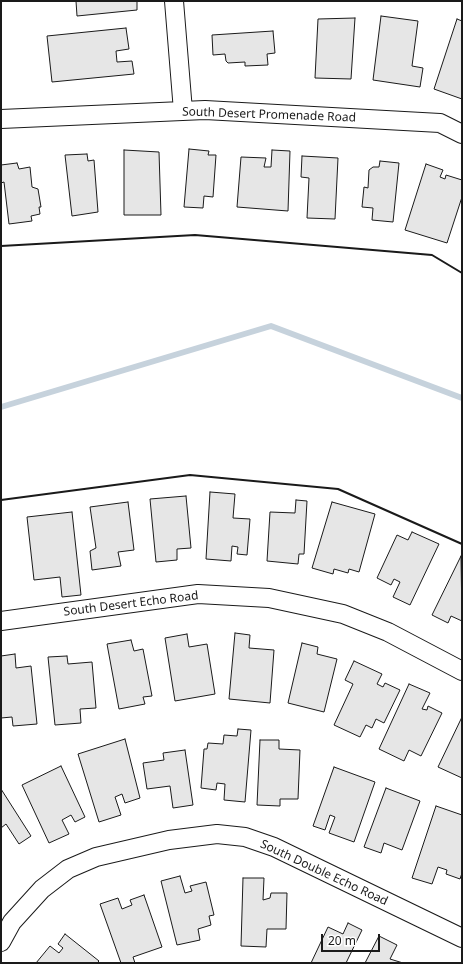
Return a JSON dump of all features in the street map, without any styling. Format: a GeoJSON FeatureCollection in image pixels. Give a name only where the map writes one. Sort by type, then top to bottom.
{"type":"FeatureCollection","features":[{"type":"Feature","properties":{"kind":"street"},"geometry":{"type":"LineString","coordinates":[[174,1],[183,111]]}},
{"type":"Feature","properties":{"kind":"street","name":"South Desert Promenade Road"},"geometry":{"type":"LineString","coordinates":[[1,119],[205,110],[440,124],[462,134]]}},
{"type":"Feature","properties":{"kind":"street","name":"South Desert Echo Road"},"geometry":{"type":"LineString","coordinates":[[1,621],[198,594],[269,598],[342,614],[388,632],[462,671]]}},
{"type":"Feature","properties":{"kind":"street","name":"South Double Echo Road"},"geometry":{"type":"LineString","coordinates":[[1,942],[12,922],[42,889],[68,870],[96,857],[169,840],[217,834],[245,837],[274,847],[462,938]]}},
{"type":"Feature","properties":{"kind":"building"},"geometry":{"type":"Polygon","coordinates":[[[76,1],[137,1],[137,10],[77,16],[76,1]]]}},
{"type":"Feature","properties":{"kind":"building"},"geometry":{"type":"Polygon","coordinates":[[[381,16],[418,21],[412,66],[423,68],[420,87],[373,80],[381,16]]]}},
{"type":"Feature","properties":{"kind":"building"},"geometry":{"type":"Polygon","coordinates":[[[355,18],[351,79],[315,78],[318,19],[355,18]]]}},
{"type":"Feature","properties":{"kind":"building"},"geometry":{"type":"Polygon","coordinates":[[[457,19],[462,21],[462,99],[434,89],[457,19]]]}},
{"type":"Feature","properties":{"kind":"building"},"geometry":{"type":"Polygon","coordinates":[[[126,28],[129,49],[116,51],[117,62],[132,61],[134,74],[52,82],[47,36],[126,28]]]}},
{"type":"Feature","properties":{"kind":"building"},"geometry":{"type":"Polygon","coordinates":[[[273,31],[275,53],[267,54],[268,65],[245,66],[245,62],[228,63],[226,61],[225,54],[213,55],[212,35],[273,31]]]}},
{"type":"Feature","properties":{"kind":"building"},"geometry":{"type":"Polygon","coordinates":[[[189,149],[209,151],[208,155],[216,155],[213,197],[204,196],[203,208],[184,207],[189,149]]]}},
{"type":"Feature","properties":{"kind":"building"},"geometry":{"type":"Polygon","coordinates":[[[124,150],[159,152],[161,215],[124,215],[124,150]]]}},
{"type":"Feature","properties":{"kind":"building"},"geometry":{"type":"Polygon","coordinates":[[[272,150],[290,151],[288,211],[237,207],[241,157],[266,158],[264,167],[271,167],[272,150]]]}},
{"type":"Feature","properties":{"kind":"building"},"geometry":{"type":"Polygon","coordinates":[[[87,154],[88,161],[94,160],[98,212],[72,216],[65,155],[87,154]]]}},
{"type":"Feature","properties":{"kind":"building"},"geometry":{"type":"Polygon","coordinates":[[[302,156],[338,158],[335,219],[307,218],[309,178],[301,177],[302,156]]]}},
{"type":"Feature","properties":{"kind":"building"},"geometry":{"type":"Polygon","coordinates":[[[380,161],[399,163],[393,222],[372,220],[373,208],[362,207],[364,187],[368,188],[369,170],[373,167],[379,167],[380,161]]]}},
{"type":"Feature","properties":{"kind":"building"},"geometry":{"type":"Polygon","coordinates":[[[17,163],[19,169],[30,167],[32,187],[38,189],[41,207],[39,207],[40,214],[31,216],[32,221],[9,224],[4,182],[1,183],[1,165],[17,163]]]}},
{"type":"Feature","properties":{"kind":"building"},"geometry":{"type":"Polygon","coordinates":[[[426,164],[443,170],[440,177],[445,179],[446,175],[462,180],[462,197],[447,243],[405,230],[426,164]]]}},
{"type":"Feature","properties":{"kind":"building"},"geometry":{"type":"Polygon","coordinates":[[[210,492],[235,494],[233,518],[250,519],[247,555],[237,554],[238,547],[232,546],[231,561],[206,559],[210,492]]]}},
{"type":"Feature","properties":{"kind":"building"},"geometry":{"type":"Polygon","coordinates":[[[186,496],[191,548],[177,549],[177,560],[156,562],[150,499],[186,496]]]}},
{"type":"Feature","properties":{"kind":"building"},"geometry":{"type":"Polygon","coordinates":[[[296,500],[307,501],[304,554],[299,554],[298,564],[267,561],[270,512],[295,513],[296,500]]]}},
{"type":"Feature","properties":{"kind":"building"},"geometry":{"type":"Polygon","coordinates":[[[128,502],[134,550],[118,552],[121,566],[92,570],[90,551],[96,548],[90,507],[128,502]]]}},
{"type":"Feature","properties":{"kind":"building"},"geometry":{"type":"Polygon","coordinates":[[[332,502],[375,514],[359,572],[349,569],[348,573],[334,569],[333,574],[312,568],[332,502]]]}},
{"type":"Feature","properties":{"kind":"building"},"geometry":{"type":"Polygon","coordinates":[[[72,512],[81,595],[62,597],[60,577],[34,580],[27,517],[72,512]]]}},
{"type":"Feature","properties":{"kind":"building"},"geometry":{"type":"Polygon","coordinates":[[[412,532],[439,544],[410,605],[393,597],[400,582],[394,579],[391,585],[377,578],[397,535],[408,540],[412,532]]]}},
{"type":"Feature","properties":{"kind":"building"},"geometry":{"type":"Polygon","coordinates":[[[461,556],[462,621],[451,616],[448,623],[432,615],[461,556]]]}},
{"type":"Feature","properties":{"kind":"building"},"geometry":{"type":"Polygon","coordinates":[[[235,633],[250,635],[249,648],[274,650],[270,703],[229,699],[235,633]]]}},
{"type":"Feature","properties":{"kind":"building"},"geometry":{"type":"Polygon","coordinates":[[[187,634],[189,647],[207,644],[215,694],[175,701],[165,638],[187,634]]]}},
{"type":"Feature","properties":{"kind":"building"},"geometry":{"type":"Polygon","coordinates":[[[131,640],[134,651],[143,649],[152,696],[143,697],[145,704],[119,709],[107,644],[131,640]]]}},
{"type":"Feature","properties":{"kind":"building"},"geometry":{"type":"Polygon","coordinates":[[[302,643],[318,647],[317,654],[337,659],[324,712],[288,703],[302,643]]]}},
{"type":"Feature","properties":{"kind":"building"},"geometry":{"type":"Polygon","coordinates":[[[15,654],[16,668],[31,666],[37,724],[13,726],[12,717],[1,718],[1,656],[15,654]]]}},
{"type":"Feature","properties":{"kind":"building"},"geometry":{"type":"Polygon","coordinates":[[[67,656],[68,664],[92,662],[96,708],[80,709],[81,723],[55,725],[48,657],[67,656]]]}},
{"type":"Feature","properties":{"kind":"building"},"geometry":{"type":"Polygon","coordinates":[[[354,661],[382,674],[377,684],[383,687],[385,683],[400,690],[384,723],[376,719],[372,728],[366,725],[360,737],[334,725],[353,684],[345,680],[354,661]]]}},
{"type":"Feature","properties":{"kind":"building"},"geometry":{"type":"Polygon","coordinates":[[[409,684],[430,693],[422,709],[427,710],[428,706],[442,713],[421,756],[409,750],[404,761],[379,749],[409,684]]]}},
{"type":"Feature","properties":{"kind":"building"},"geometry":{"type":"Polygon","coordinates":[[[462,717],[462,778],[438,767],[462,717]]]}},
{"type":"Feature","properties":{"kind":"building"},"geometry":{"type":"Polygon","coordinates":[[[238,729],[251,730],[245,802],[224,800],[225,784],[217,783],[216,790],[201,788],[204,749],[207,749],[208,743],[223,744],[224,735],[237,736],[238,729]]]}},
{"type":"Feature","properties":{"kind":"building"},"geometry":{"type":"Polygon","coordinates":[[[125,739],[140,798],[125,803],[122,794],[115,797],[121,815],[99,822],[78,754],[125,739]]]}},
{"type":"Feature","properties":{"kind":"building"},"geometry":{"type":"Polygon","coordinates":[[[260,740],[279,740],[279,749],[300,750],[298,799],[280,799],[280,806],[257,805],[260,740]]]}},
{"type":"Feature","properties":{"kind":"building"},"geometry":{"type":"Polygon","coordinates":[[[185,750],[193,805],[173,808],[170,786],[147,789],[143,763],[164,760],[163,753],[185,750]]]}},
{"type":"Feature","properties":{"kind":"building"},"geometry":{"type":"Polygon","coordinates":[[[61,766],[85,817],[75,822],[71,815],[62,820],[69,834],[49,843],[22,785],[61,766]]]}},
{"type":"Feature","properties":{"kind":"building"},"geometry":{"type":"Polygon","coordinates":[[[334,767],[375,782],[354,842],[329,833],[335,817],[330,815],[325,830],[313,826],[334,767]]]}},
{"type":"Feature","properties":{"kind":"building"},"geometry":{"type":"Polygon","coordinates":[[[386,788],[420,801],[402,850],[384,843],[381,853],[364,847],[386,788]]]}},
{"type":"Feature","properties":{"kind":"building"},"geometry":{"type":"Polygon","coordinates":[[[1,789],[31,836],[19,844],[6,824],[1,828],[1,789]]]}},
{"type":"Feature","properties":{"kind":"building"},"geometry":{"type":"Polygon","coordinates":[[[436,806],[462,815],[462,873],[460,879],[446,874],[447,870],[438,867],[432,884],[412,878],[436,806]]]}},
{"type":"Feature","properties":{"kind":"building"},"geometry":{"type":"Polygon","coordinates":[[[180,876],[185,893],[192,891],[190,886],[206,882],[214,915],[209,916],[211,925],[198,929],[200,940],[177,945],[161,881],[180,876]]]}},
{"type":"Feature","properties":{"kind":"building"},"geometry":{"type":"Polygon","coordinates":[[[243,878],[264,878],[263,900],[270,898],[271,893],[287,893],[286,929],[267,929],[266,947],[241,946],[243,878]]]}},
{"type":"Feature","properties":{"kind":"building"},"geometry":{"type":"Polygon","coordinates":[[[144,895],[162,947],[133,957],[135,963],[121,963],[100,904],[118,898],[122,909],[132,905],[130,900],[144,895]]]}},
{"type":"Feature","properties":{"kind":"building"},"geometry":{"type":"Polygon","coordinates":[[[348,923],[362,930],[346,963],[311,963],[328,927],[343,934],[348,923]]]}},
{"type":"Feature","properties":{"kind":"building"},"geometry":{"type":"Polygon","coordinates":[[[65,934],[99,961],[97,963],[36,963],[50,946],[59,953],[63,948],[58,944],[65,934]]]}},
{"type":"Feature","properties":{"kind":"building"},"geometry":{"type":"Polygon","coordinates":[[[379,936],[397,945],[390,959],[403,963],[365,963],[379,936]]]}},
{"type":"Feature","properties":{"kind":"waterway"},"geometry":{"type":"LineString","coordinates":[[1,407],[271,326],[462,398]]}},
{"type":"Feature","properties":{"kind":"wall"},"geometry":{"type":"LineString","coordinates":[[1,246],[195,235],[432,255],[462,273]]}},
{"type":"Feature","properties":{"kind":"wall"},"geometry":{"type":"LineString","coordinates":[[1,500],[190,475],[338,489],[462,544]]}}]}
